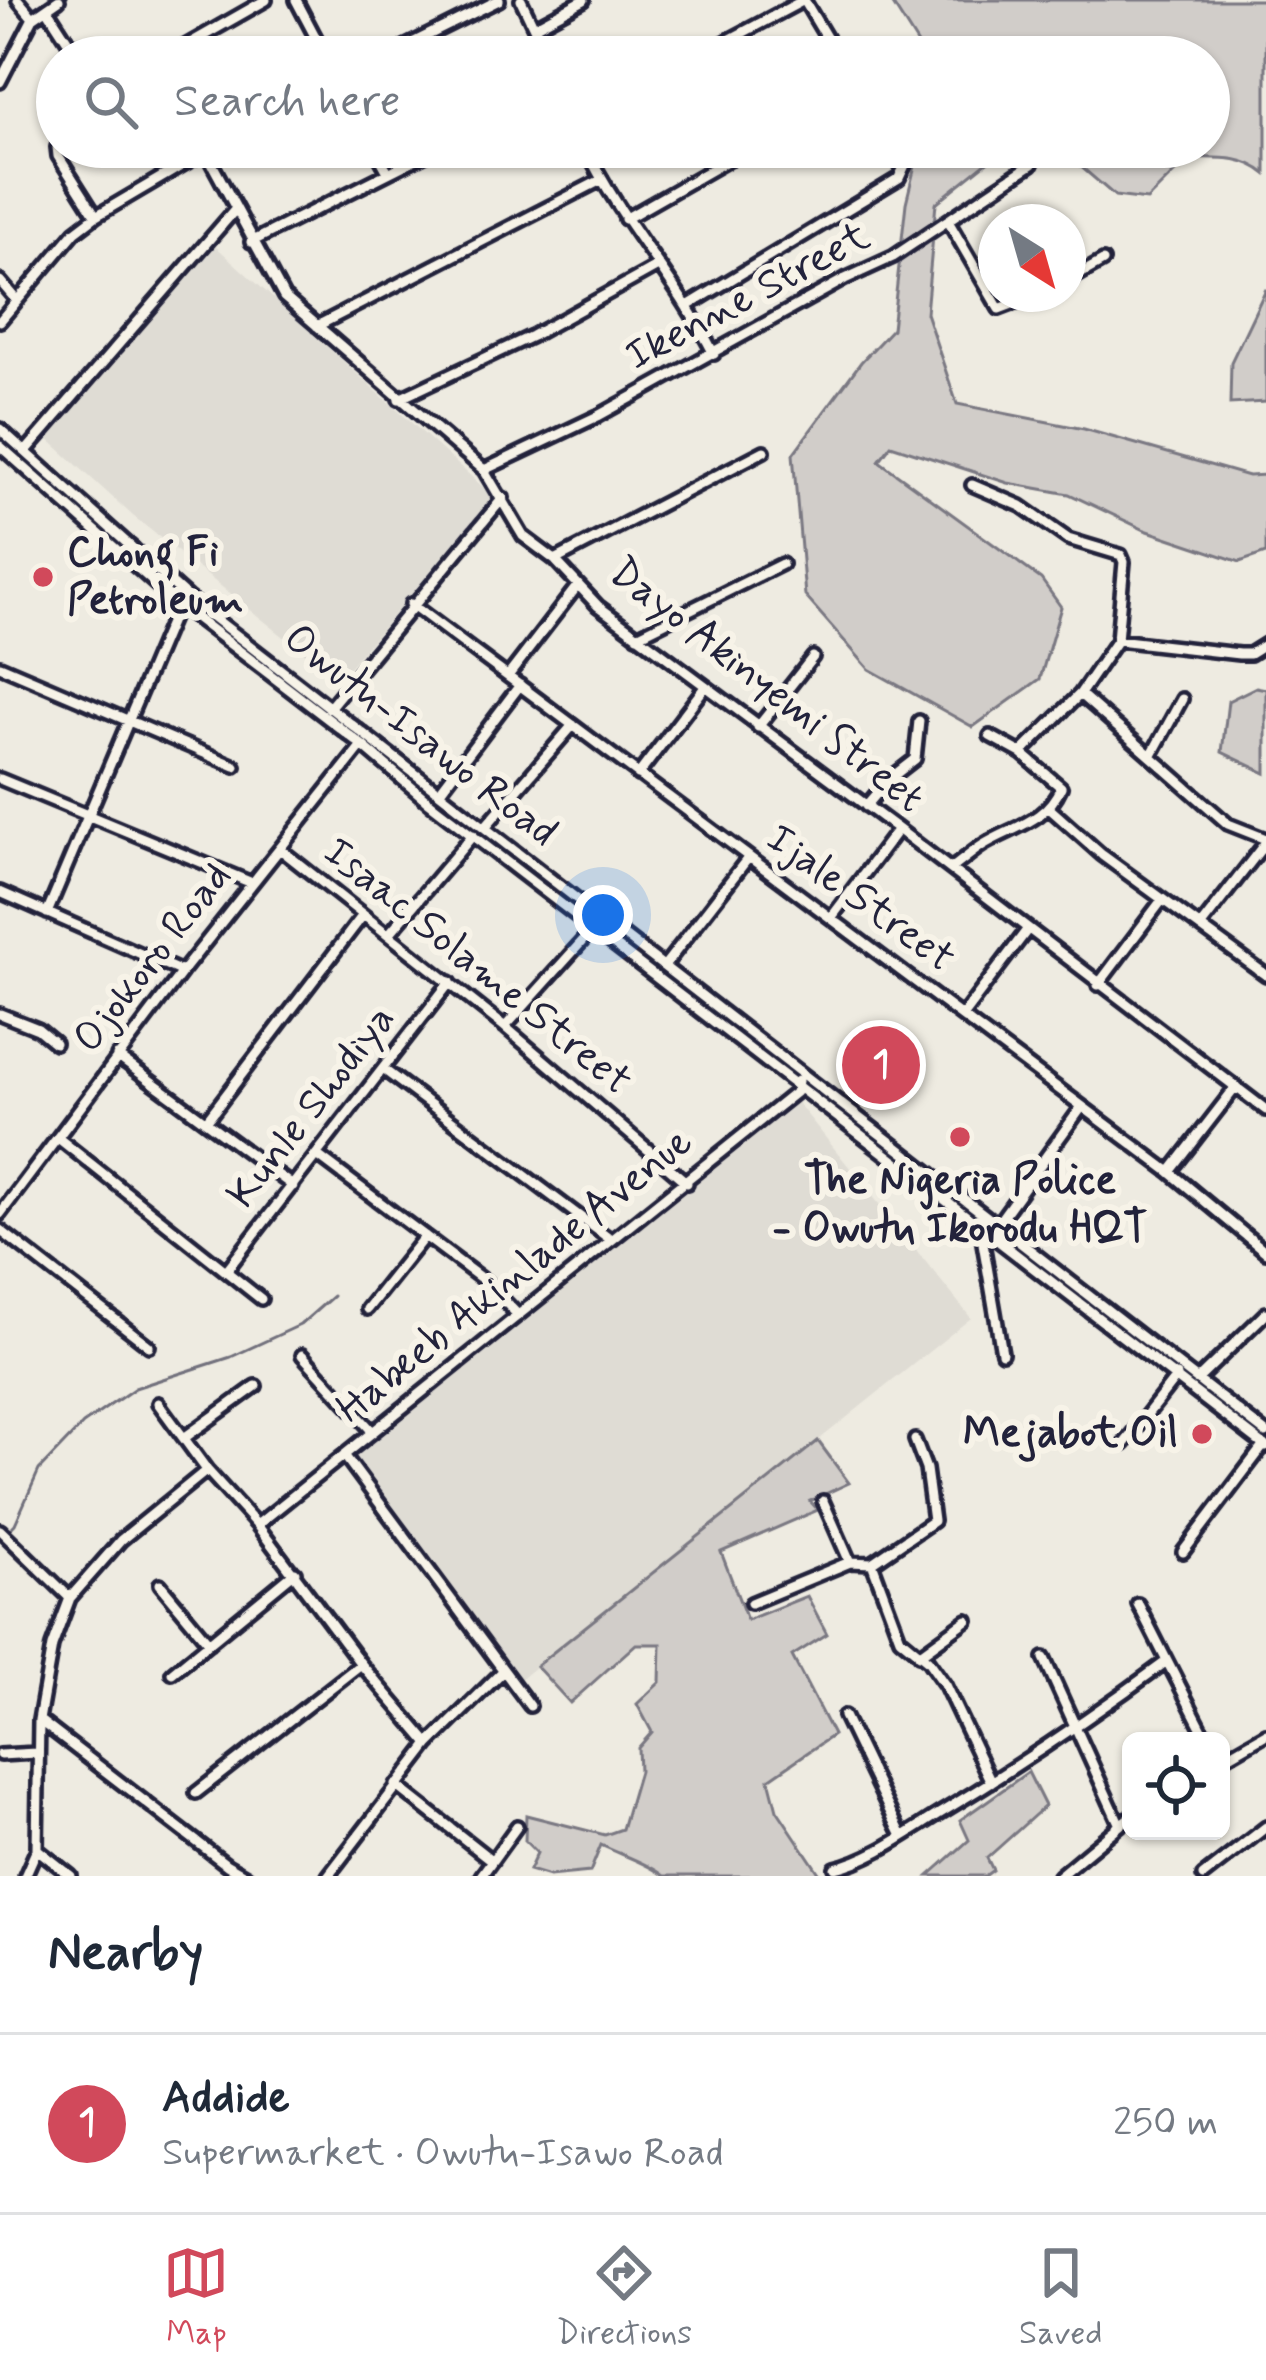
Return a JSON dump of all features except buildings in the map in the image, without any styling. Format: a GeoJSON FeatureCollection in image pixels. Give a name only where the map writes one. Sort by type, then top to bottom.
{"type":"FeatureCollection","features":[{"type":"Feature","properties":{"kind":"street"},"geometry":{"type":"LineString","coordinates":[[18,0],[33,18]]}},
{"type":"Feature","properties":{"kind":"street"},"geometry":{"type":"LineString","coordinates":[[0,82],[33,18],[59,0]]}},
{"type":"Feature","properties":{"kind":"street"},"geometry":{"type":"LineString","coordinates":[[203,36],[266,0]]}},
{"type":"Feature","properties":{"kind":"street"},"geometry":{"type":"LineString","coordinates":[[296,0],[315,36]]}},
{"type":"Feature","properties":{"kind":"street"},"geometry":{"type":"LineString","coordinates":[[426,36],[499,0]]}},
{"type":"Feature","properties":{"kind":"street"},"geometry":{"type":"LineString","coordinates":[[521,0],[538,36]]}},
{"type":"Feature","properties":{"kind":"street"},"geometry":{"type":"LineString","coordinates":[[534,27],[584,0]]}},
{"type":"Feature","properties":{"kind":"street"},"geometry":{"type":"LineString","coordinates":[[737,36],[804,0],[825,36]]}},
{"type":"Feature","properties":{"kind":"street"},"geometry":{"type":"LineString","coordinates":[[47,9],[64,36]]}},
{"type":"Feature","properties":{"kind":"street"},"geometry":{"type":"LineString","coordinates":[[66,168],[96,216]]}},
{"type":"Feature","properties":{"kind":"street"},"geometry":{"type":"LineString","coordinates":[[0,321],[76,232],[174,168]]}},
{"type":"Feature","properties":{"kind":"street","name":"Dayo Akinyemi Street"},"geometry":{"type":"LineString","coordinates":[[216,168],[234,211],[284,297],[484,470],[523,536],[555,560],[598,606],[1266,1110]]}},
{"type":"Feature","properties":{"kind":"street"},"geometry":{"type":"LineString","coordinates":[[386,168],[388,172]]}},
{"type":"Feature","properties":{"kind":"street"},"geometry":{"type":"LineString","coordinates":[[251,242],[396,168]]}},
{"type":"Feature","properties":{"kind":"street"},"geometry":{"type":"LineString","coordinates":[[595,168],[656,267],[689,305],[714,354]]}},
{"type":"Feature","properties":{"kind":"street"},"geometry":{"type":"LineString","coordinates":[[626,219],[715,168]]}},
{"type":"Feature","properties":{"kind":"street"},"geometry":{"type":"LineString","coordinates":[[689,305],[899,178],[904,168]]}},
{"type":"Feature","properties":{"kind":"street","name":"Ikenne Street"},"geometry":{"type":"LineString","coordinates":[[484,470],[598,416],[893,257],[1026,168]]}},
{"type":"Feature","properties":{"kind":"street"},"geometry":{"type":"LineString","coordinates":[[317,326],[601,180]]}},
{"type":"Feature","properties":{"kind":"street"},"geometry":{"type":"LineString","coordinates":[[26,451],[234,211]]}},
{"type":"Feature","properties":{"kind":"street"},"geometry":{"type":"LineString","coordinates":[[948,221],[978,273]]}},
{"type":"Feature","properties":{"kind":"street"},"geometry":{"type":"LineString","coordinates":[[1086,270],[1102,261]]}},
{"type":"Feature","properties":{"kind":"street"},"geometry":{"type":"LineString","coordinates":[[399,399],[532,336],[656,267]]}},
{"type":"Feature","properties":{"kind":"street"},"geometry":{"type":"LineString","coordinates":[[0,281],[16,301]]}},
{"type":"Feature","properties":{"kind":"street","name":"Owutu-Isawo Road"},"geometry":{"type":"LineString","coordinates":[[0,429],[188,597],[801,1070],[992,1229],[1265,1442]]}},
{"type":"Feature","properties":{"kind":"street","name":"Owutu-Isawo Road"},"geometry":{"type":"LineString","coordinates":[[0,446],[178,604],[797,1085],[1197,1380],[1265,1442]]}},
{"type":"Feature","properties":{"kind":"street"},"geometry":{"type":"LineString","coordinates":[[555,560],[764,451]]}},
{"type":"Feature","properties":{"kind":"street"},"geometry":{"type":"LineString","coordinates":[[972,485],[1021,506],[1068,538],[1121,555],[1124,562],[1117,640],[1080,694],[1021,753]]}},
{"type":"Feature","properties":{"kind":"street"},"geometry":{"type":"LineString","coordinates":[[329,708],[503,498]]}},
{"type":"Feature","properties":{"kind":"street"},"geometry":{"type":"LineString","coordinates":[[637,636],[782,564]]}},
{"type":"Feature","properties":{"kind":"street"},"geometry":{"type":"LineString","coordinates":[[508,676],[578,585]]}},
{"type":"Feature","properties":{"kind":"street"},"geometry":{"type":"LineString","coordinates":[[47,913],[178,604]]}},
{"type":"Feature","properties":{"kind":"street","name":"Ijale Street"},"geometry":{"type":"LineString","coordinates":[[411,604],[1170,1172],[1266,1252]]}},
{"type":"Feature","properties":{"kind":"street"},"geometry":{"type":"LineString","coordinates":[[1117,640],[1239,655],[1266,644]]}},
{"type":"Feature","properties":{"kind":"street"},"geometry":{"type":"LineString","coordinates":[[758,727],[813,657]]}},
{"type":"Feature","properties":{"kind":"street"},"geometry":{"type":"LineString","coordinates":[[0,666],[235,766]]}},
{"type":"Feature","properties":{"kind":"street"},"geometry":{"type":"LineString","coordinates":[[440,791],[520,685]]}},
{"type":"Feature","properties":{"kind":"street"},"geometry":{"type":"LineString","coordinates":[[638,775],[705,687]]}},
{"type":"Feature","properties":{"kind":"street"},"geometry":{"type":"LineString","coordinates":[[1080,694],[1228,824],[1266,840],[1201,926]]}},
{"type":"Feature","properties":{"kind":"street"},"geometry":{"type":"LineString","coordinates":[[1151,756],[1182,699]]}},
{"type":"Feature","properties":{"kind":"street"},"geometry":{"type":"LineString","coordinates":[[866,806],[915,759],[919,722]]}},
{"type":"Feature","properties":{"kind":"street"},"geometry":{"type":"LineString","coordinates":[[485,827],[573,725]]}},
{"type":"Feature","properties":{"kind":"street"},"geometry":{"type":"LineString","coordinates":[[951,869],[984,845],[1031,823],[1061,787],[1021,753],[991,736]]}},
{"type":"Feature","properties":{"kind":"street","name":"Ojokoro Road"},"geometry":{"type":"LineString","coordinates":[[0,1214],[117,1056],[362,745]]}},
{"type":"Feature","properties":{"kind":"street"},"geometry":{"type":"LineString","coordinates":[[0,779],[252,884]]}},
{"type":"Feature","properties":{"kind":"street"},"geometry":{"type":"LineString","coordinates":[[1048,808],[1162,900],[1266,975]]}},
{"type":"Feature","properties":{"kind":"street"},"geometry":{"type":"LineString","coordinates":[[831,918],[898,829]]}},
{"type":"Feature","properties":{"kind":"street"},"geometry":{"type":"LineString","coordinates":[[389,934],[473,835]]}},
{"type":"Feature","properties":{"kind":"street","name":"Isaac Solame Street"},"geometry":{"type":"LineString","coordinates":[[280,849],[505,1027],[687,1183]]}},
{"type":"Feature","properties":{"kind":"street"},"geometry":{"type":"LineString","coordinates":[[665,965],[748,858]]}},
{"type":"Feature","properties":{"kind":"street"},"geometry":{"type":"LineString","coordinates":[[0,892],[182,972]]}},
{"type":"Feature","properties":{"kind":"street"},"geometry":{"type":"LineString","coordinates":[[1098,985],[1162,900]]}},
{"type":"Feature","properties":{"kind":"street"},"geometry":{"type":"LineString","coordinates":[[207,1120],[362,915]]}},
{"type":"Feature","properties":{"kind":"street"},"geometry":{"type":"LineString","coordinates":[[505,1027],[595,927]]}},
{"type":"Feature","properties":{"kind":"street"},"geometry":{"type":"LineString","coordinates":[[962,1016],[1028,930]]}},
{"type":"Feature","properties":{"kind":"street","name":"Kunle Shodiya"},"geometry":{"type":"LineString","coordinates":[[226,1271],[450,982]]}},
{"type":"Feature","properties":{"kind":"street"},"geometry":{"type":"LineString","coordinates":[[0,1027],[3,1014],[55,1042]]}},
{"type":"Feature","properties":{"kind":"street"},"geometry":{"type":"LineString","coordinates":[[117,1056],[292,1186]]}},
{"type":"Feature","properties":{"kind":"street"},"geometry":{"type":"LineString","coordinates":[[383,1069],[611,1240]]}},
{"type":"Feature","properties":{"kind":"street"},"geometry":{"type":"LineString","coordinates":[[797,1085],[801,1070]]}},
{"type":"Feature","properties":{"kind":"street","name":"Habeeb Akinlade Avenue"},"geometry":{"type":"LineString","coordinates":[[257,1525],[687,1183],[796,1092],[797,1085]]}},
{"type":"Feature","properties":{"kind":"street"},"geometry":{"type":"LineString","coordinates":[[1170,1172],[1235,1088]]}},
{"type":"Feature","properties":{"kind":"street"},"geometry":{"type":"LineString","coordinates":[[1002,1354],[982,1243],[1081,1108]]}},
{"type":"Feature","properties":{"kind":"street"},"geometry":{"type":"LineString","coordinates":[[58,1138],[261,1299]]}},
{"type":"Feature","properties":{"kind":"street"},"geometry":{"type":"LineString","coordinates":[[317,1155],[486,1282],[518,1316]]}},
{"type":"Feature","properties":{"kind":"street"},"geometry":{"type":"LineString","coordinates":[[0,1230],[149,1346]]}},
{"type":"Feature","properties":{"kind":"street"},"geometry":{"type":"LineString","coordinates":[[368,1309],[425,1236]]}},
{"type":"Feature","properties":{"kind":"street"},"geometry":{"type":"LineString","coordinates":[[1197,1380],[1266,1313]]}},
{"type":"Feature","properties":{"kind":"street"},"geometry":{"type":"LineString","coordinates":[[302,1355],[372,1431]]}},
{"type":"Feature","properties":{"kind":"street"},"geometry":{"type":"LineString","coordinates":[[1124,1444],[1177,1376]]}},
{"type":"Feature","properties":{"kind":"street"},"geometry":{"type":"LineString","coordinates":[[184,1438],[256,1386]]}},
{"type":"Feature","properties":{"kind":"street"},"geometry":{"type":"LineString","coordinates":[[158,1403],[207,1471],[257,1525],[361,1664],[429,1744]]}},
{"type":"Feature","properties":{"kind":"street"},"geometry":{"type":"LineString","coordinates":[[751,1603],[850,1562],[872,1563],[935,1518],[915,1440]]}},
{"type":"Feature","properties":{"kind":"street"},"geometry":{"type":"LineString","coordinates":[[1183,1552],[1265,1442]]}},
{"type":"Feature","properties":{"kind":"street"},"geometry":{"type":"LineString","coordinates":[[344,1455],[530,1706]]}},
{"type":"Feature","properties":{"kind":"street"},"geometry":{"type":"LineString","coordinates":[[25,1876],[37,1849],[39,1720],[52,1646],[70,1598],[121,1540],[207,1471]]}},
{"type":"Feature","properties":{"kind":"street"},"geometry":{"type":"LineString","coordinates":[[823,1501],[850,1562]]}},
{"type":"Feature","properties":{"kind":"street"},"geometry":{"type":"LineString","coordinates":[[3,1534],[70,1598]]}},
{"type":"Feature","properties":{"kind":"street"},"geometry":{"type":"LineString","coordinates":[[872,1563],[900,1638],[928,1661],[945,1684],[991,1782]]}},
{"type":"Feature","properties":{"kind":"street"},"geometry":{"type":"LineString","coordinates":[[172,1673],[295,1572]]}},
{"type":"Feature","properties":{"kind":"street"},"geometry":{"type":"LineString","coordinates":[[160,1585],[209,1643]]}},
{"type":"Feature","properties":{"kind":"street"},"geometry":{"type":"LineString","coordinates":[[1138,1604],[1203,1732]]}},
{"type":"Feature","properties":{"kind":"street"},"geometry":{"type":"LineString","coordinates":[[919,1655],[967,1620]]}},
{"type":"Feature","properties":{"kind":"street"},"geometry":{"type":"LineString","coordinates":[[1044,1658],[1119,1823]]}},
{"type":"Feature","properties":{"kind":"street"},"geometry":{"type":"LineString","coordinates":[[835,1868],[856,1862],[991,1782],[1078,1727],[1167,1661]]}},
{"type":"Feature","properties":{"kind":"street"},"geometry":{"type":"LineString","coordinates":[[196,1792],[361,1664]]}},
{"type":"Feature","properties":{"kind":"street"},"geometry":{"type":"LineString","coordinates":[[329,1876],[429,1744],[502,1672]]}},
{"type":"Feature","properties":{"kind":"street"},"geometry":{"type":"LineString","coordinates":[[844,1716],[902,1836]]}},
{"type":"Feature","properties":{"kind":"street"},"geometry":{"type":"LineString","coordinates":[[39,1720],[246,1876]]}},
{"type":"Feature","properties":{"kind":"street"},"geometry":{"type":"LineString","coordinates":[[1230,1755],[1266,1734]]}},
{"type":"Feature","properties":{"kind":"street"},"geometry":{"type":"LineString","coordinates":[[0,1755],[36,1753]]}},
{"type":"Feature","properties":{"kind":"street"},"geometry":{"type":"LineString","coordinates":[[397,1785],[491,1860]]}},
{"type":"Feature","properties":{"kind":"street"},"geometry":{"type":"LineString","coordinates":[[1059,1876],[1122,1821]]}},
{"type":"Feature","properties":{"kind":"street"},"geometry":{"type":"LineString","coordinates":[[481,1876],[517,1826]]}},
{"type":"Feature","properties":{"kind":"street"},"geometry":{"type":"LineString","coordinates":[[1203,1876],[1266,1827]]}},
{"type":"Feature","properties":{"kind":"street"},"geometry":{"type":"LineString","coordinates":[[37,1849],[71,1876]]}},
{"type":"Feature","properties":{"kind":"shaded area"},"geometry":{"type":"Polygon","coordinates":[[[890,0],[1266,0],[1266,174],[1230,160],[1230,36],[913,36],[890,0]]]}},
{"type":"Feature","properties":{"kind":"shaded area"},"geometry":{"type":"Polygon","coordinates":[[[915,168],[980,168],[936,203],[926,313],[957,404],[1084,429],[1248,476],[1266,475],[1266,553],[1240,562],[1145,530],[1069,494],[1008,483],[891,445],[879,461],[1041,579],[1061,607],[1040,679],[973,727],[869,669],[805,596],[793,454],[861,362],[892,329],[906,203],[915,168]]]}},
{"type":"Feature","properties":{"kind":"shaded area"},"geometry":{"type":"Polygon","coordinates":[[[1082,168],[1179,168],[1147,200],[1115,196],[1082,168]]]}},
{"type":"Feature","properties":{"kind":"shaded area"},"geometry":{"type":"Polygon","coordinates":[[[213,244],[494,497],[338,680],[133,516],[45,436],[213,244]]]}},
{"type":"Feature","properties":{"kind":"shaded area"},"geometry":{"type":"Polygon","coordinates":[[[1266,289],[1266,402],[1230,404],[1231,362],[1266,289]]]}},
{"type":"Feature","properties":{"kind":"shaded area"},"geometry":{"type":"Polygon","coordinates":[[[1256,687],[1266,689],[1266,773],[1222,752],[1228,701],[1256,687]]]}},
{"type":"Feature","properties":{"kind":"shaded area"},"geometry":{"type":"Polygon","coordinates":[[[796,1101],[971,1318],[519,1680],[351,1457],[796,1101]]]}},
{"type":"Feature","properties":{"kind":"shaded area"},"geometry":{"type":"Polygon","coordinates":[[[818,1441],[849,1483],[810,1501],[818,1510],[721,1552],[747,1620],[807,1596],[827,1634],[792,1656],[833,1735],[769,1779],[777,1810],[821,1876],[664,1876],[601,1845],[590,1872],[549,1876],[529,1870],[537,1853],[525,1841],[526,1815],[605,1835],[622,1829],[639,1771],[638,1748],[652,1732],[637,1704],[660,1682],[661,1644],[636,1644],[570,1703],[536,1666],[818,1441]]]}},
{"type":"Feature","properties":{"kind":"shaded area"},"geometry":{"type":"Polygon","coordinates":[[[1028,1772],[1045,1806],[987,1858],[993,1870],[985,1876],[929,1876],[969,1840],[960,1820],[1028,1772]]]}},
{"type":"Feature","properties":{"kind":"waterway"},"geometry":{"type":"LineString","coordinates":[[7,1532],[39,1470],[83,1424],[135,1388],[231,1357],[300,1325],[333,1296]]}},
{"type":"Feature","properties":{"kind":"place","name":"Chong Fi Petroleum"},"geometry":{"type":"Point","coordinates":[43,577]}},
{"type":"Feature","properties":{"kind":"place","name":"Addide"},"geometry":{"type":"Point","coordinates":[881,1065]}},
{"type":"Feature","properties":{"kind":"place","name":"The Nigeria Police - Owutu Ikorodu HQT"},"geometry":{"type":"Point","coordinates":[960,1137]}},
{"type":"Feature","properties":{"kind":"place","name":"Mejabot Oil"},"geometry":{"type":"Point","coordinates":[1202,1434]}}]}
